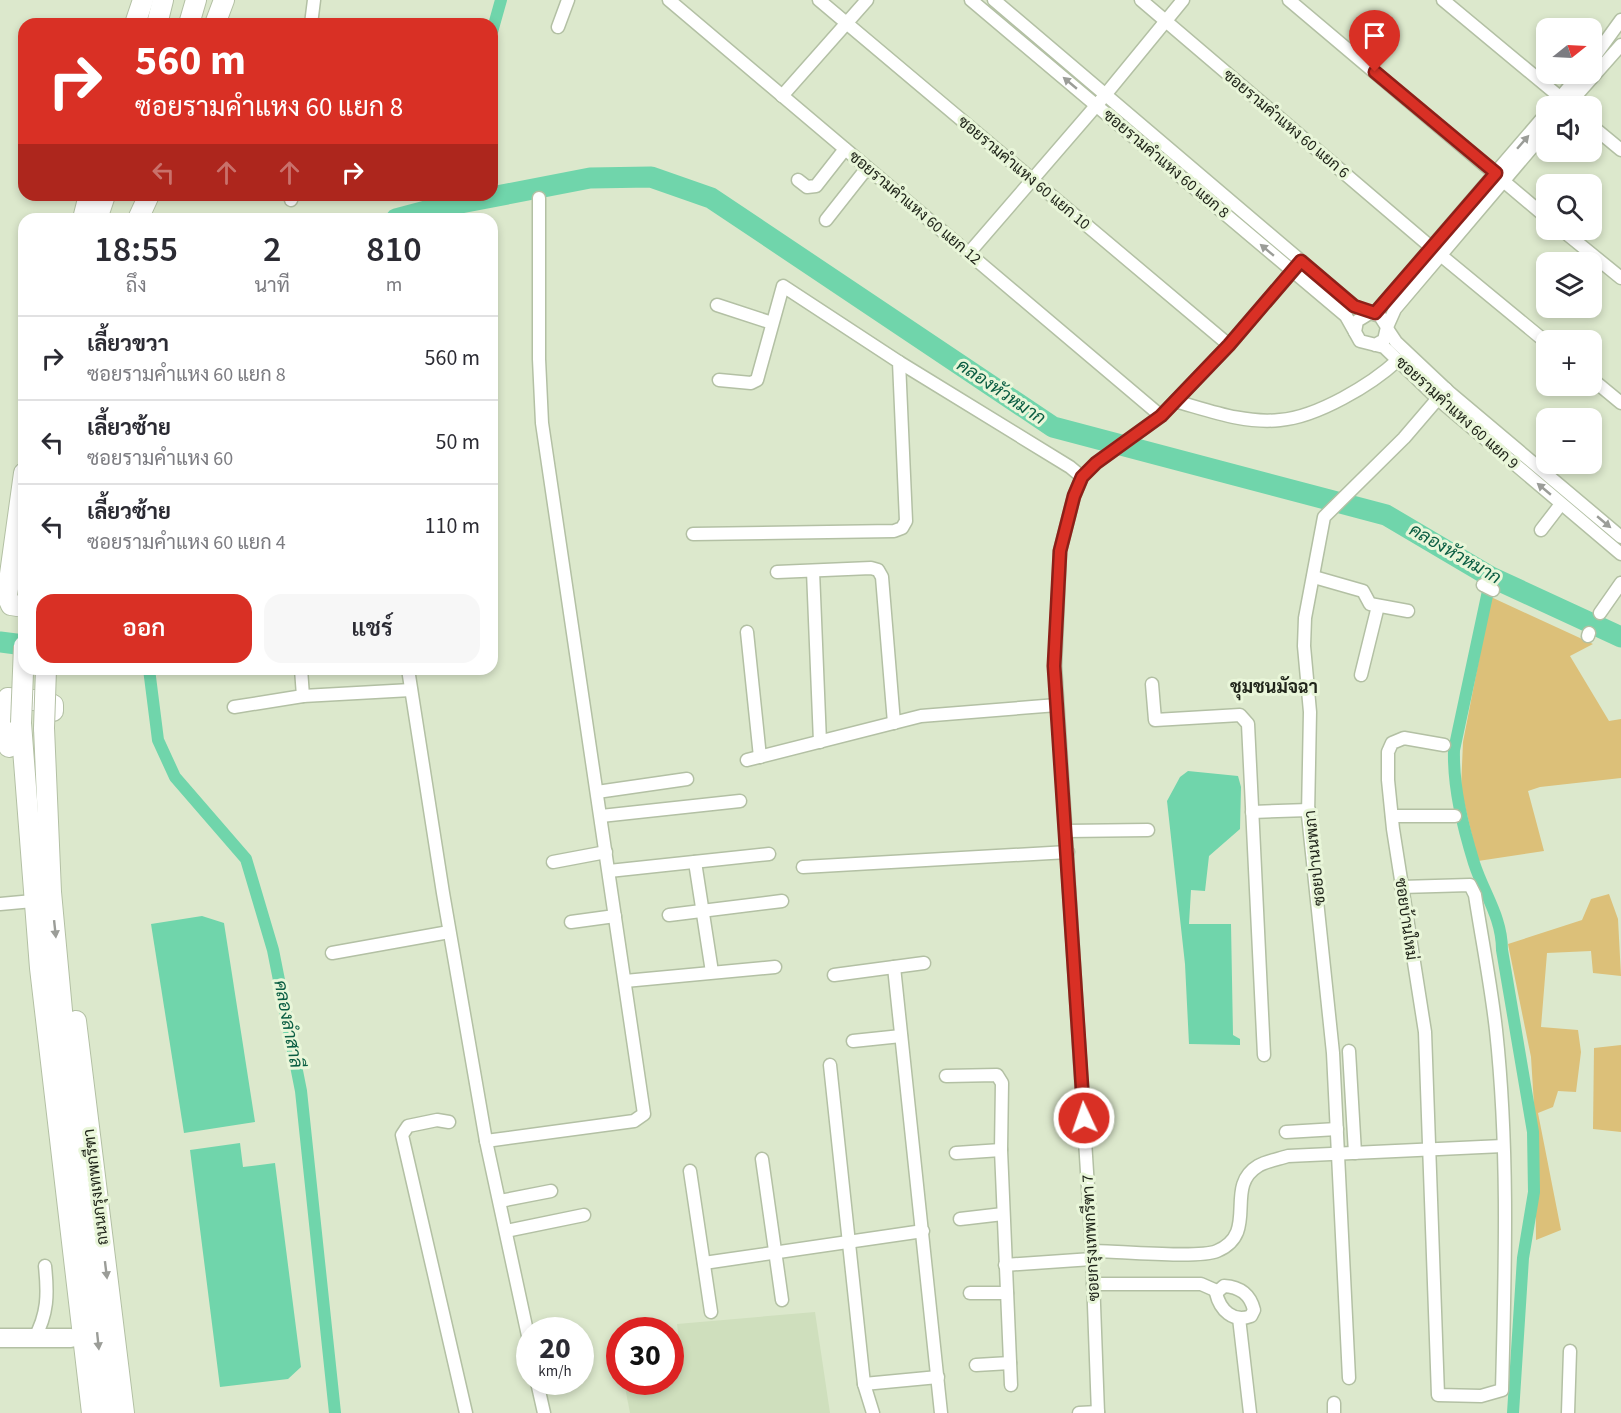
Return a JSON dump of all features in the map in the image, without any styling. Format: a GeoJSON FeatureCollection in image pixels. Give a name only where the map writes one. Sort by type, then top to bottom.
{"type":"FeatureCollection","features":[{"type":"Feature","properties":{"kind":"main road"},"geometry":{"type":"LineString","coordinates":[[158,18],[163,0]]}},
{"type":"Feature","properties":{"kind":"main road"},"geometry":{"type":"LineString","coordinates":[[179,18],[183,0]]}},
{"type":"Feature","properties":{"kind":"main road"},"geometry":{"type":"LineString","coordinates":[[191,18],[196,0]]}},
{"type":"Feature","properties":{"kind":"main road"},"geometry":{"type":"LineString","coordinates":[[215,18],[219,0]]}},
{"type":"Feature","properties":{"kind":"main road"},"geometry":{"type":"LineString","coordinates":[[216,18],[224,0]]}},
{"type":"Feature","properties":{"kind":"main road"},"geometry":{"type":"LineString","coordinates":[[18,516],[7,596],[11,605],[18,606]]}},
{"type":"Feature","properties":{"kind":"main road","name":"ถนนกรุงเทพกรีฑา"},"geometry":{"type":"LineString","coordinates":[[23,675],[21,723],[39,897],[59,966],[64,1032],[106,1413]]}},
{"type":"Feature","properties":{"kind":"main road","name":"ถนนกรุงเทพกรีฑา"},"geometry":{"type":"LineString","coordinates":[[46,675],[39,897],[40,968],[92,1413]]}},
{"type":"Feature","properties":{"kind":"main road"},"geometry":{"type":"LineString","coordinates":[[12,697],[46,701],[53,705],[63,873],[39,897],[21,884],[6,701],[12,697]]}},
{"type":"Feature","properties":{"kind":"main road","name":"ถนนกรุงเทพกรีฑา"},"geometry":{"type":"LineString","coordinates":[[59,966],[71,980],[124,1413]]}},
{"type":"Feature","properties":{"kind":"main road","name":"ถนนกรุงเทพกรีฑา"},"geometry":{"type":"LineString","coordinates":[[40,968],[33,987],[80,1413]]}},
{"type":"Feature","properties":{"kind":"street"},"geometry":{"type":"LineString","coordinates":[[312,18],[314,0]]}},
{"type":"Feature","properties":{"kind":"street"},"geometry":{"type":"LineString","coordinates":[[558,27],[568,0]]}},
{"type":"Feature","properties":{"kind":"street","name":"ซอยรามคำแหง 60 แยก 12"},"geometry":{"type":"LineString","coordinates":[[669,0],[1161,416]]}},
{"type":"Feature","properties":{"kind":"street","name":"ซอยรามคำแหง 60 แยก 10"},"geometry":{"type":"LineString","coordinates":[[819,0],[1229,345]]}},
{"type":"Feature","properties":{"kind":"street"},"geometry":{"type":"LineString","coordinates":[[782,96],[867,0]]}},
{"type":"Feature","properties":{"kind":"street","name":"ซอยรามคำแหง 60 แยก 8"},"geometry":{"type":"LineString","coordinates":[[971,0],[1200,192],[1298,267],[1354,306],[1373,313]]}},
{"type":"Feature","properties":{"kind":"street","name":"ซอยรามคำแหง 60 แยก 8"},"geometry":{"type":"LineString","coordinates":[[994,0],[1208,182],[1298,267],[1346,316],[1355,332]]}},
{"type":"Feature","properties":{"kind":"street","name":"ซอยรามคำแหง 60 แยก 6"},"geometry":{"type":"LineString","coordinates":[[1141,0],[1536,334]]}},
{"type":"Feature","properties":{"kind":"street"},"geometry":{"type":"LineString","coordinates":[[969,253],[1106,95],[1183,0]]}},
{"type":"Feature","properties":{"kind":"street"},"geometry":{"type":"LineString","coordinates":[[1289,0],[1536,208]]}},
{"type":"Feature","properties":{"kind":"street"},"geometry":{"type":"LineString","coordinates":[[1443,0],[1553,96]]}},
{"type":"Feature","properties":{"kind":"street"},"geometry":{"type":"LineString","coordinates":[[1002,26],[1012,15]]}},
{"type":"Feature","properties":{"kind":"street"},"geometry":{"type":"LineString","coordinates":[[1602,47],[1621,21]]}},
{"type":"Feature","properties":{"kind":"street"},"geometry":{"type":"LineString","coordinates":[[1572,96],[1621,45]]}},
{"type":"Feature","properties":{"kind":"street"},"geometry":{"type":"LineString","coordinates":[[1500,177],[1536,128]]}},
{"type":"Feature","properties":{"kind":"street"},"geometry":{"type":"LineString","coordinates":[[1602,134],[1621,150]]}},
{"type":"Feature","properties":{"kind":"street"},"geometry":{"type":"LineString","coordinates":[[1436,251],[1395,309],[1384,340],[1375,345],[1360,341],[1355,332],[1360,317],[1373,313],[1436,251],[1500,177],[1536,141]]}},
{"type":"Feature","properties":{"kind":"street"},"geometry":{"type":"LineString","coordinates":[[798,180],[807,187],[816,186],[845,149]]}},
{"type":"Feature","properties":{"kind":"street"},"geometry":{"type":"LineString","coordinates":[[826,220],[867,168]]}},
{"type":"Feature","properties":{"kind":"street"},"geometry":{"type":"LineString","coordinates":[[1200,192],[1208,182]]}},
{"type":"Feature","properties":{"kind":"street"},"geometry":{"type":"LineString","coordinates":[[486,1141],[634,1121],[644,1114],[542,423],[539,359],[539,198]]}},
{"type":"Feature","properties":{"kind":"street"},"geometry":{"type":"LineString","coordinates":[[1574,240],[1621,278]]}},
{"type":"Feature","properties":{"kind":"street","name":"ซอยกรุงเทพกรีฑา 7"},"geometry":{"type":"LineString","coordinates":[[1098,1412],[1092,1255],[1068,852],[1054,666],[1060,551],[1074,496],[1082,477],[1096,463],[1161,416],[1229,345],[1298,267]]}},
{"type":"Feature","properties":{"kind":"street"},"geometry":{"type":"LineString","coordinates":[[719,380],[751,383],[757,380],[783,286],[899,362],[1070,467],[1082,477]]}},
{"type":"Feature","properties":{"kind":"street"},"geometry":{"type":"LineString","coordinates":[[717,305],[772,323]]}},
{"type":"Feature","properties":{"kind":"street"},"geometry":{"type":"LineString","coordinates":[[1373,313],[1384,319],[1387,328]]}},
{"type":"Feature","properties":{"kind":"street","name":"ซอยรามคำแหง 60 แยก 9"},"geometry":{"type":"LineString","coordinates":[[1387,328],[1396,342],[1442,394],[1561,504],[1621,554]]}},
{"type":"Feature","properties":{"kind":"street","name":"ซอยรามคำแหง 60 แยก 9"},"geometry":{"type":"LineString","coordinates":[[1375,345],[1384,347],[1621,537]]}},
{"type":"Feature","properties":{"kind":"street"},"geometry":{"type":"LineString","coordinates":[[1175,401],[1234,417],[1280,420],[1325,406],[1383,373],[1398,360]]}},
{"type":"Feature","properties":{"kind":"street"},"geometry":{"type":"LineString","coordinates":[[693,534],[894,531],[902,528],[906,521],[899,362]]}},
{"type":"Feature","properties":{"kind":"street"},"geometry":{"type":"LineString","coordinates":[[1602,387],[1621,403]]}},
{"type":"Feature","properties":{"kind":"street","name":"ซอยปานนพภา"},"geometry":{"type":"LineString","coordinates":[[1349,1378],[1331,1029],[1308,810],[1310,712],[1304,646],[1305,618],[1324,517],[1332,507],[1354,489],[1442,394]]}},
{"type":"Feature","properties":{"kind":"street"},"geometry":{"type":"LineString","coordinates":[[1541,530],[1561,504]]}},
{"type":"Feature","properties":{"kind":"street"},"geometry":{"type":"LineString","coordinates":[[777,572],[871,568],[878,570],[882,577],[894,723]]}},
{"type":"Feature","properties":{"kind":"street"},"geometry":{"type":"LineString","coordinates":[[813,571],[819,742]]}},
{"type":"Feature","properties":{"kind":"street"},"geometry":{"type":"LineString","coordinates":[[1314,577],[1363,591],[1367,600],[1378,606],[1408,611]]}},
{"type":"Feature","properties":{"kind":"street"},"geometry":{"type":"LineString","coordinates":[[1600,613],[1621,583]]}},
{"type":"Feature","properties":{"kind":"street"},"geometry":{"type":"LineString","coordinates":[[1361,675],[1378,606]]}},
{"type":"Feature","properties":{"kind":"street"},"geometry":{"type":"LineString","coordinates":[[747,632],[753,759],[921,716],[1057,705]]}},
{"type":"Feature","properties":{"kind":"street"},"geometry":{"type":"LineString","coordinates":[[301,675],[303,696]]}},
{"type":"Feature","properties":{"kind":"street"},"geometry":{"type":"LineString","coordinates":[[409,675],[449,932],[486,1141],[524,1317]]}},
{"type":"Feature","properties":{"kind":"street"},"geometry":{"type":"LineString","coordinates":[[1152,684],[1155,720],[1240,715],[1246,719],[1264,1055]]}},
{"type":"Feature","properties":{"kind":"street"},"geometry":{"type":"LineString","coordinates":[[234,707],[303,696],[411,690]]}},
{"type":"Feature","properties":{"kind":"street","name":"ซอยบ้านใหม่"},"geometry":{"type":"LineString","coordinates":[[1444,745],[1404,738],[1392,743],[1388,762],[1401,886],[1425,1032],[1438,1395],[1481,1396],[1502,1390],[1505,1273],[1503,1146]]}},
{"type":"Feature","properties":{"kind":"street"},"geometry":{"type":"LineString","coordinates":[[597,792],[687,779]]}},
{"type":"Feature","properties":{"kind":"street"},"geometry":{"type":"LineString","coordinates":[[601,816],[740,801]]}},
{"type":"Feature","properties":{"kind":"street"},"geometry":{"type":"LineString","coordinates":[[1252,812],[1308,810]]}},
{"type":"Feature","properties":{"kind":"street"},"geometry":{"type":"LineString","coordinates":[[1392,816],[1455,816]]}},
{"type":"Feature","properties":{"kind":"street"},"geometry":{"type":"LineString","coordinates":[[1066,831],[1148,830]]}},
{"type":"Feature","properties":{"kind":"street"},"geometry":{"type":"LineString","coordinates":[[553,862],[606,852]]}},
{"type":"Feature","properties":{"kind":"street"},"geometry":{"type":"LineString","coordinates":[[803,867],[1068,852]]}},
{"type":"Feature","properties":{"kind":"street"},"geometry":{"type":"LineString","coordinates":[[609,871],[769,854]]}},
{"type":"Feature","properties":{"kind":"street"},"geometry":{"type":"LineString","coordinates":[[695,862],[712,972]]}},
{"type":"Feature","properties":{"kind":"street"},"geometry":{"type":"LineString","coordinates":[[1005,1265],[1092,1255],[1215,1252],[1233,1242],[1239,1231],[1241,1192],[1249,1174],[1258,1166],[1288,1156],[1503,1146],[1496,1030],[1475,895],[1470,885],[1401,886]]}},
{"type":"Feature","properties":{"kind":"street"},"geometry":{"type":"LineString","coordinates":[[0,904],[39,897]]}},
{"type":"Feature","properties":{"kind":"street"},"geometry":{"type":"LineString","coordinates":[[669,915],[782,901]]}},
{"type":"Feature","properties":{"kind":"street"},"geometry":{"type":"LineString","coordinates":[[571,922],[615,916]]}},
{"type":"Feature","properties":{"kind":"street"},"geometry":{"type":"LineString","coordinates":[[332,952],[449,932]]}},
{"type":"Feature","properties":{"kind":"street"},"geometry":{"type":"LineString","coordinates":[[834,975],[924,963]]}},
{"type":"Feature","properties":{"kind":"street"},"geometry":{"type":"LineString","coordinates":[[625,981],[775,967]]}},
{"type":"Feature","properties":{"kind":"street"},"geometry":{"type":"LineString","coordinates":[[894,967],[941,1413]]}},
{"type":"Feature","properties":{"kind":"street"},"geometry":{"type":"LineString","coordinates":[[853,1041],[901,1036]]}},
{"type":"Feature","properties":{"kind":"street"},"geometry":{"type":"LineString","coordinates":[[1349,1051],[1355,1153]]}},
{"type":"Feature","properties":{"kind":"street"},"geometry":{"type":"LineString","coordinates":[[830,1065],[864,1384],[873,1413]]}},
{"type":"Feature","properties":{"kind":"street"},"geometry":{"type":"LineString","coordinates":[[946,1076],[997,1075],[1000,1078],[1003,1214],[1011,1385]]}},
{"type":"Feature","properties":{"kind":"street"},"geometry":{"type":"LineString","coordinates":[[449,1122],[437,1120],[408,1126],[402,1135],[466,1413]]}},
{"type":"Feature","properties":{"kind":"street"},"geometry":{"type":"LineString","coordinates":[[1286,1132],[1337,1129]]}},
{"type":"Feature","properties":{"kind":"street"},"geometry":{"type":"LineString","coordinates":[[956,1153],[1001,1150]]}},
{"type":"Feature","properties":{"kind":"street"},"geometry":{"type":"LineString","coordinates":[[762,1159],[782,1300]]}},
{"type":"Feature","properties":{"kind":"street"},"geometry":{"type":"LineString","coordinates":[[690,1171],[711,1312]]}},
{"type":"Feature","properties":{"kind":"street"},"geometry":{"type":"LineString","coordinates":[[500,1201],[551,1191]]}},
{"type":"Feature","properties":{"kind":"street"},"geometry":{"type":"LineString","coordinates":[[960,1219],[1003,1214]]}},
{"type":"Feature","properties":{"kind":"street"},"geometry":{"type":"LineString","coordinates":[[506,1231],[585,1215]]}},
{"type":"Feature","properties":{"kind":"street"},"geometry":{"type":"LineString","coordinates":[[704,1263],[923,1231]]}},
{"type":"Feature","properties":{"kind":"street"},"geometry":{"type":"LineString","coordinates":[[34,1339],[42,1325],[47,1305],[45,1266]]}},
{"type":"Feature","properties":{"kind":"street"},"geometry":{"type":"LineString","coordinates":[[1093,1284],[1201,1284],[1217,1291]]}},
{"type":"Feature","properties":{"kind":"street"},"geometry":{"type":"LineString","coordinates":[[1224,1286],[1234,1287],[1249,1298],[1254,1310],[1251,1316],[1239,1318],[1225,1311],[1217,1297],[1217,1291],[1224,1286]]}},
{"type":"Feature","properties":{"kind":"street"},"geometry":{"type":"LineString","coordinates":[[970,1293],[1007,1293]]}},
{"type":"Feature","properties":{"kind":"street"},"geometry":{"type":"LineString","coordinates":[[1239,1318],[1250,1413]]}},
{"type":"Feature","properties":{"kind":"street"},"geometry":{"type":"LineString","coordinates":[[0,1338],[71,1338]]}},
{"type":"Feature","properties":{"kind":"street"},"geometry":{"type":"LineString","coordinates":[[1568,1413],[1570,1351]]}},
{"type":"Feature","properties":{"kind":"street"},"geometry":{"type":"LineString","coordinates":[[976,1365],[1010,1363]]}},
{"type":"Feature","properties":{"kind":"street"},"geometry":{"type":"LineString","coordinates":[[864,1384],[938,1377]]}},
{"type":"Feature","properties":{"kind":"street"},"geometry":{"type":"LineString","coordinates":[[540,1395],[544,1413]]}},
{"type":"Feature","properties":{"kind":"street"},"geometry":{"type":"LineString","coordinates":[[1079,1413],[1098,1412]]}},
{"type":"Feature","properties":{"kind":"shaded area"},"geometry":{"type":"Polygon","coordinates":[[[1491,597],[1593,644],[1570,656],[1609,721],[1621,719],[1621,778],[1540,787],[1528,791],[1544,851],[1478,861],[1461,789],[1463,742],[1491,597]]]}},
{"type":"Feature","properties":{"kind":"shaded area"},"geometry":{"type":"Polygon","coordinates":[[[1188,771],[1238,776],[1241,787],[1240,829],[1209,856],[1205,891],[1191,890],[1189,924],[1231,924],[1233,1035],[1240,1039],[1240,1045],[1189,1044],[1185,964],[1167,801],[1180,777],[1188,771]]]}},
{"type":"Feature","properties":{"kind":"shaded area"},"geometry":{"type":"Polygon","coordinates":[[[1609,894],[1618,919],[1621,976],[1593,973],[1591,951],[1547,953],[1541,1027],[1578,1030],[1581,1052],[1576,1092],[1558,1091],[1553,1107],[1538,1113],[1561,1230],[1536,1240],[1535,1121],[1531,1057],[1508,944],[1582,920],[1591,899],[1609,894]]]}},
{"type":"Feature","properties":{"kind":"shaded area"},"geometry":{"type":"Polygon","coordinates":[[[202,916],[224,923],[255,1122],[184,1133],[151,924],[202,916]]]}},
{"type":"Feature","properties":{"kind":"shaded area"},"geometry":{"type":"Polygon","coordinates":[[[1621,1045],[1621,1132],[1593,1129],[1594,1048],[1621,1045]]]}},
{"type":"Feature","properties":{"kind":"shaded area"},"geometry":{"type":"Polygon","coordinates":[[[240,1143],[243,1167],[275,1163],[301,1367],[288,1379],[220,1387],[190,1150],[240,1143]]]}},
{"type":"Feature","properties":{"kind":"shaded area"},"geometry":{"type":"Polygon","coordinates":[[[815,1312],[830,1413],[630,1413],[627,1395],[684,1395],[684,1323],[815,1312]]]}},
{"type":"Feature","properties":{"kind":"waterway"},"geometry":{"type":"LineString","coordinates":[[496,18],[501,0]]}},
{"type":"Feature","properties":{"kind":"waterway","name":"คลองหัวหมาก"},"geometry":{"type":"LineString","coordinates":[[498,196],[590,178],[651,177],[711,198],[1053,427],[1386,515],[1491,577],[1621,637]]}},
{"type":"Feature","properties":{"kind":"waterway"},"geometry":{"type":"LineString","coordinates":[[445,206],[446,201]]}},
{"type":"Feature","properties":{"kind":"waterway","name":"คลองหัวหมาก"},"geometry":{"type":"LineString","coordinates":[[419,213],[471,201]]}},
{"type":"Feature","properties":{"kind":"waterway"},"geometry":{"type":"LineString","coordinates":[[1491,577],[1454,750],[1454,764],[1457,793],[1466,836],[1499,927],[1533,1132],[1534,1192],[1523,1258],[1513,1413]]}},
{"type":"Feature","properties":{"kind":"waterway","name":"คลองหัวหมาก"},"geometry":{"type":"LineString","coordinates":[[0,642],[18,644]]}},
{"type":"Feature","properties":{"kind":"waterway","name":"คลองลำสาลี"},"geometry":{"type":"LineString","coordinates":[[150,675],[158,740],[175,777],[246,859],[273,950],[301,1091],[335,1413]]}},
{"type":"Feature","properties":{"kind":"district","name":"ชุมชนมัจฉา"},"geometry":{"type":"Point","coordinates":[1274,687]}},
{"type":"Feature","properties":{"kind":"route"},"geometry":{"type":"LineString","coordinates":[[1084,1118],[1054,666],[1060,551],[1074,496],[1082,477],[1096,463],[1161,416],[1229,345],[1294,272],[1301,261],[1354,306],[1375,313],[1384,306],[1496,173],[1375,72]]}}]}
